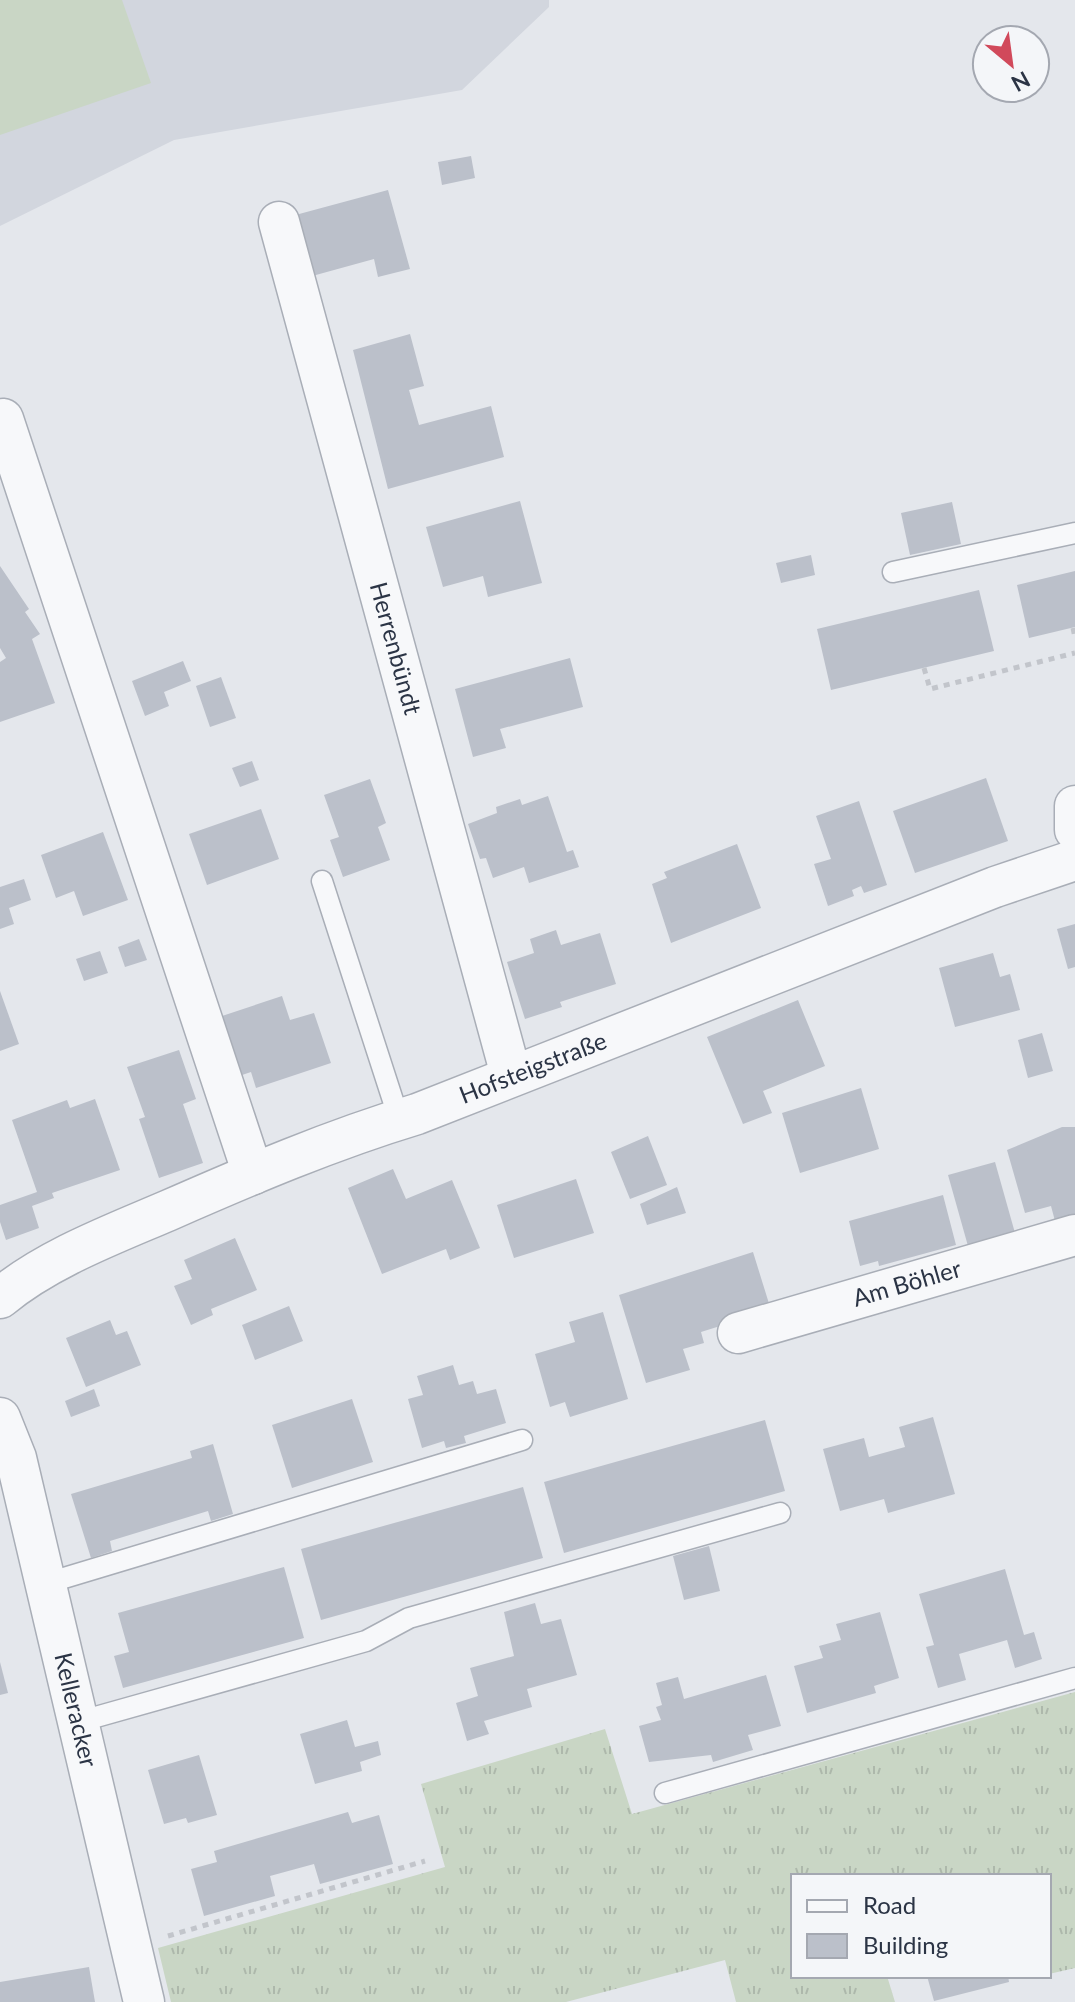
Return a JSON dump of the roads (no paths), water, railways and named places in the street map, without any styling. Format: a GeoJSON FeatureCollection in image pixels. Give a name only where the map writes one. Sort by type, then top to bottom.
{"type":"FeatureCollection","features":[{"type":"Feature","properties":{"kind":"street","name":"Herrenbündt"},"geometry":{"type":"LineString","coordinates":[[279,222],[511,1075]]}},
{"type":"Feature","properties":{"kind":"street"},"geometry":{"type":"LineString","coordinates":[[3,419],[253,1174]]}},
{"type":"Feature","properties":{"kind":"street"},"geometry":{"type":"LineString","coordinates":[[1075,806],[1075,830]]}},
{"type":"Feature","properties":{"kind":"street","name":"Hofsteigstraße"},"geometry":{"type":"LineString","coordinates":[[0,1298],[19,1282],[123,1230],[253,1174],[995,887],[1075,860]]}},
{"type":"Feature","properties":{"kind":"street","name":"Am Böhler"},"geometry":{"type":"LineString","coordinates":[[738,1333],[1075,1235]]}},
{"type":"Feature","properties":{"kind":"street","name":"Kelleracker"},"geometry":{"type":"LineString","coordinates":[[0,1418],[16,1458],[144,2002]]}},
{"type":"Feature","properties":{"kind":"lane"},"geometry":{"type":"LineString","coordinates":[[893,572],[1075,533]]}},
{"type":"Feature","properties":{"kind":"lane"},"geometry":{"type":"LineString","coordinates":[[322,881],[399,1119]]}},
{"type":"Feature","properties":{"kind":"lane"},"geometry":{"type":"LineString","coordinates":[[44,1584],[522,1440]]}},
{"type":"Feature","properties":{"kind":"lane"},"geometry":{"type":"LineString","coordinates":[[78,1722],[366,1641],[409,1618],[780,1513]]}},
{"type":"Feature","properties":{"kind":"lane"},"geometry":{"type":"LineString","coordinates":[[665,1793],[1075,1678]]}}]}
